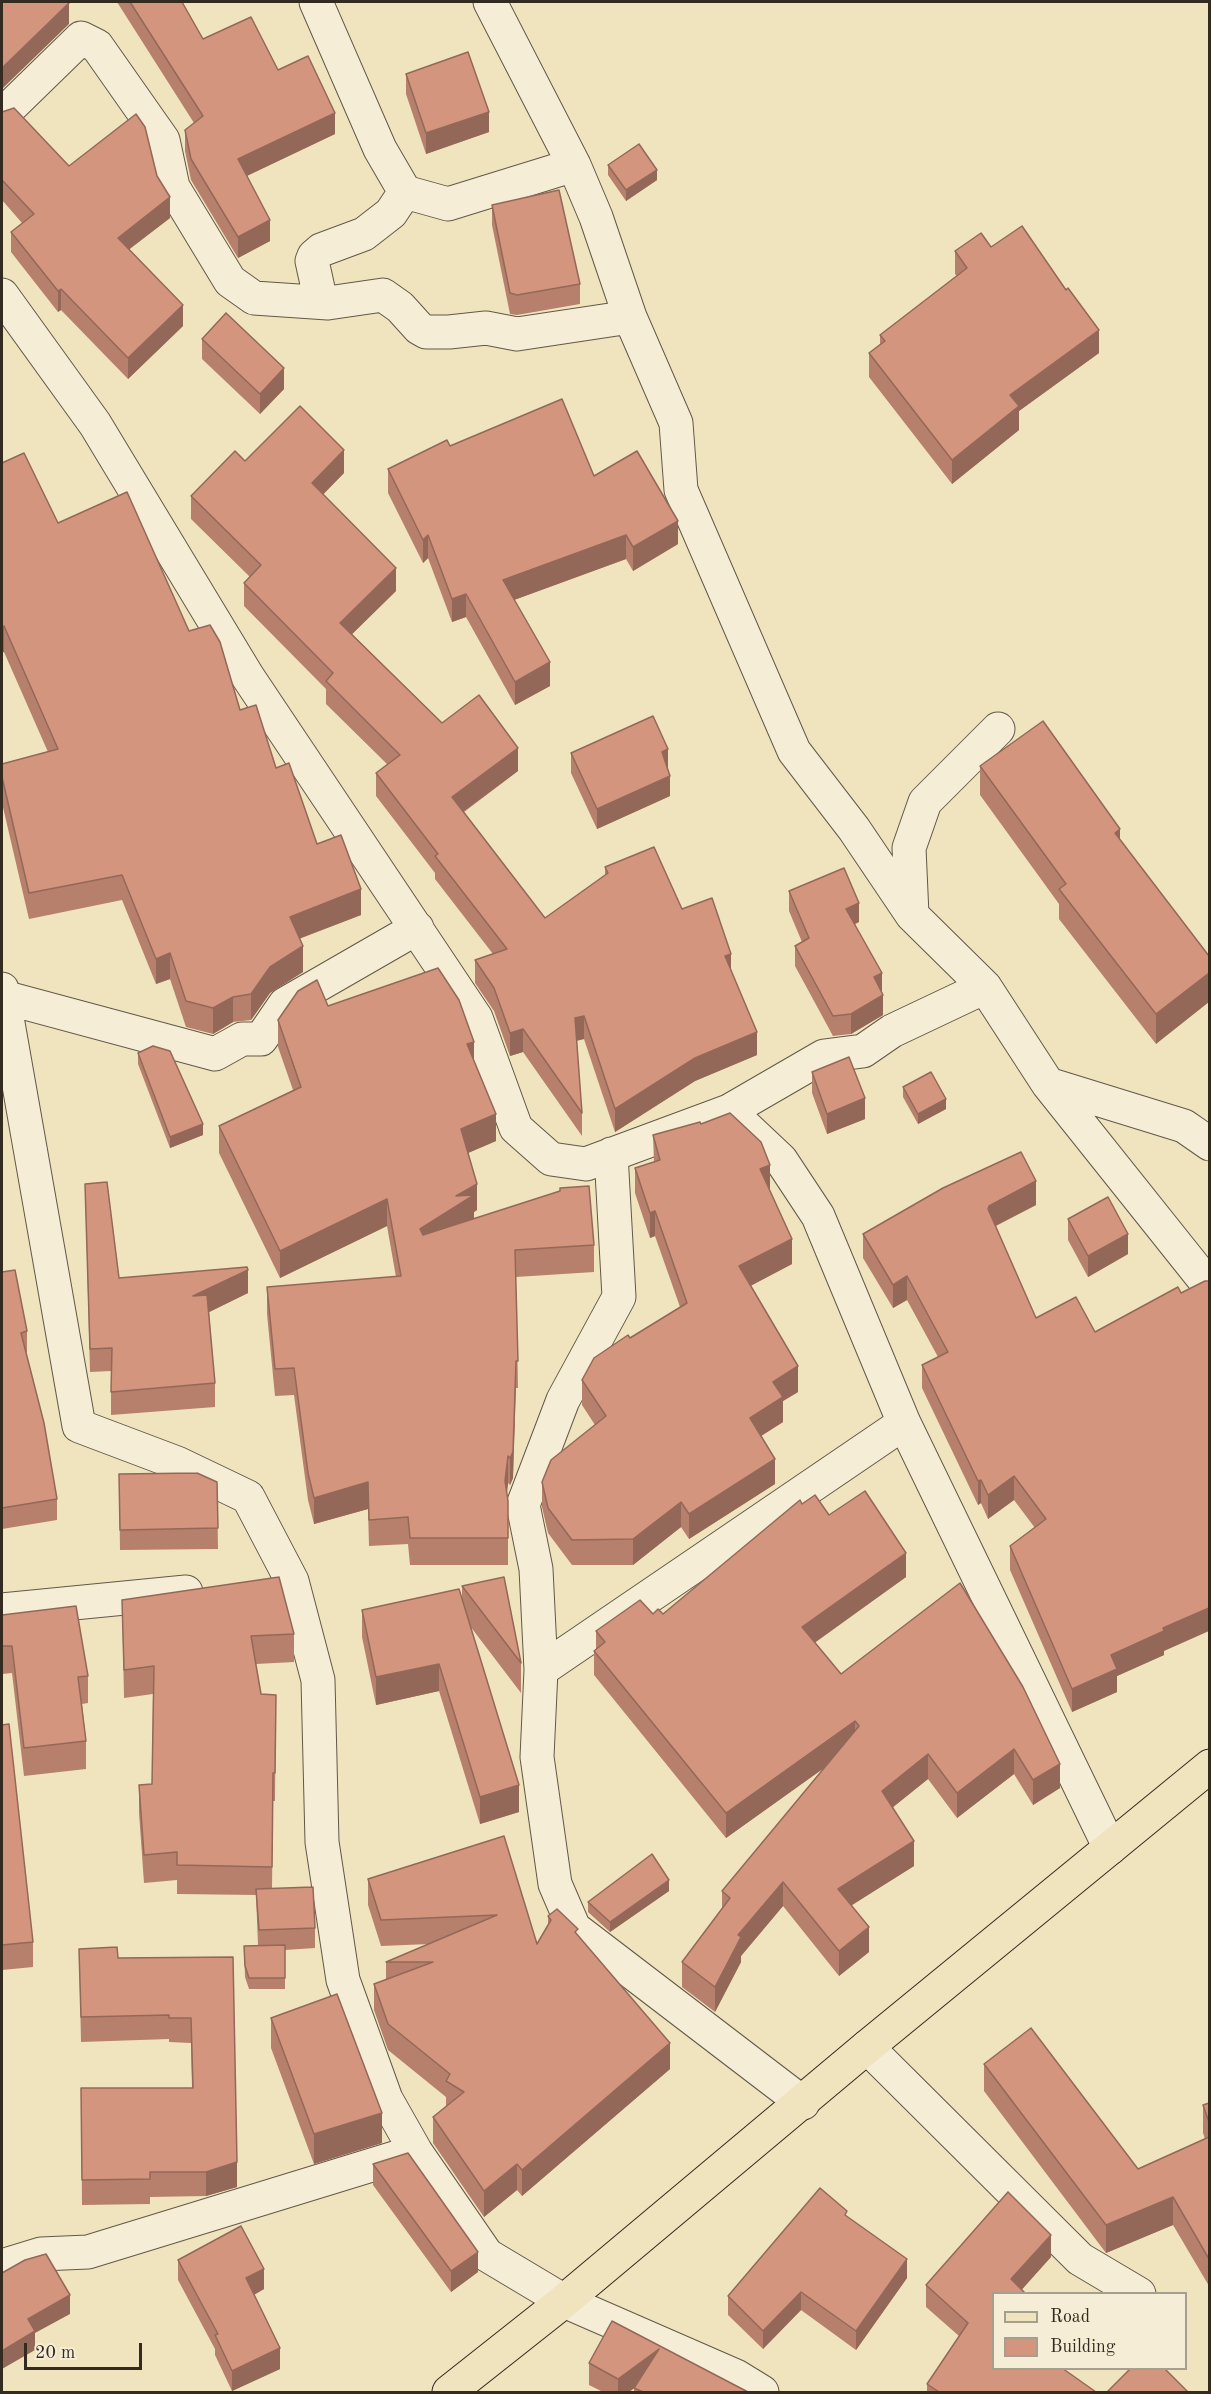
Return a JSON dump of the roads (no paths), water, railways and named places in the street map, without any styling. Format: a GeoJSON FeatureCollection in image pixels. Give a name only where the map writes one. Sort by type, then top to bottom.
{"type":"FeatureCollection","features":[{"type":"Feature","properties":{"kind":"main road"},"geometry":{"type":"LineString","coordinates":[[449,2392],[564,2301],[803,2103],[867,2047],[1209,1766]]}},
{"type":"Feature","properties":{"kind":"street"},"geometry":{"type":"LineString","coordinates":[[316,2],[380,149],[405,192],[448,204],[574,165]]}},
{"type":"Feature","properties":{"kind":"street"},"geometry":{"type":"LineString","coordinates":[[490,2],[574,165],[596,217],[630,317],[676,423],[681,490],[794,751],[854,828],[912,915],[985,987],[1048,1084],[1209,1287]]}},
{"type":"Feature","properties":{"kind":"street"},"geometry":{"type":"LineString","coordinates":[[2,115],[81,38],[97,46],[163,140],[173,187],[230,281],[254,298],[321,302],[383,295],[400,307],[418,328],[426,332],[486,328],[517,334],[630,317]]}},
{"type":"Feature","properties":{"kind":"street"},"geometry":{"type":"LineString","coordinates":[[321,302],[312,261],[314,256],[321,250],[363,234],[391,213],[405,192]]}},
{"type":"Feature","properties":{"kind":"street"},"geometry":{"type":"LineString","coordinates":[[2,295],[95,424],[248,677],[476,1018],[516,1128],[551,1159],[586,1164],[729,1111],[824,1056],[863,1051],[892,1031],[985,987]]}},
{"type":"Feature","properties":{"kind":"street"},"geometry":{"type":"LineString","coordinates":[[912,915],[909,848],[925,802],[998,729]]}},
{"type":"Feature","properties":{"kind":"street"},"geometry":{"type":"LineString","coordinates":[[417,928],[285,1004],[261,1039],[242,1039],[216,1054],[2,993],[79,1426],[177,1463],[248,1497],[292,1581],[318,1680],[322,1842],[343,1980],[386,2100],[416,2152],[487,2255],[564,2301],[736,2376],[762,2392]]}},
{"type":"Feature","properties":{"kind":"street"},"geometry":{"type":"LineString","coordinates":[[1048,1084],[1184,1126],[1209,1144]]}},
{"type":"Feature","properties":{"kind":"street"},"geometry":{"type":"LineString","coordinates":[[729,1111],[781,1160],[818,1216],[904,1423],[1110,1848]]}},
{"type":"Feature","properties":{"kind":"street"},"geometry":{"type":"LineString","coordinates":[[611,1154],[619,1297],[564,1400],[523,1505],[536,1569],[541,1670],[537,1758],[555,1884],[574,1928],[803,2103]]}},
{"type":"Feature","properties":{"kind":"street"},"geometry":{"type":"LineString","coordinates":[[541,1670],[904,1423]]}},
{"type":"Feature","properties":{"kind":"street"},"geometry":{"type":"LineString","coordinates":[[257,1585],[292,1581]]}},
{"type":"Feature","properties":{"kind":"street"},"geometry":{"type":"LineString","coordinates":[[2,1610],[221,1589]]}},
{"type":"Feature","properties":{"kind":"street"},"geometry":{"type":"LineString","coordinates":[[867,2047],[1080,2259],[1136,2292]]}},
{"type":"Feature","properties":{"kind":"street"},"geometry":{"type":"LineString","coordinates":[[2,2266],[41,2254],[88,2252],[416,2152]]}}]}
